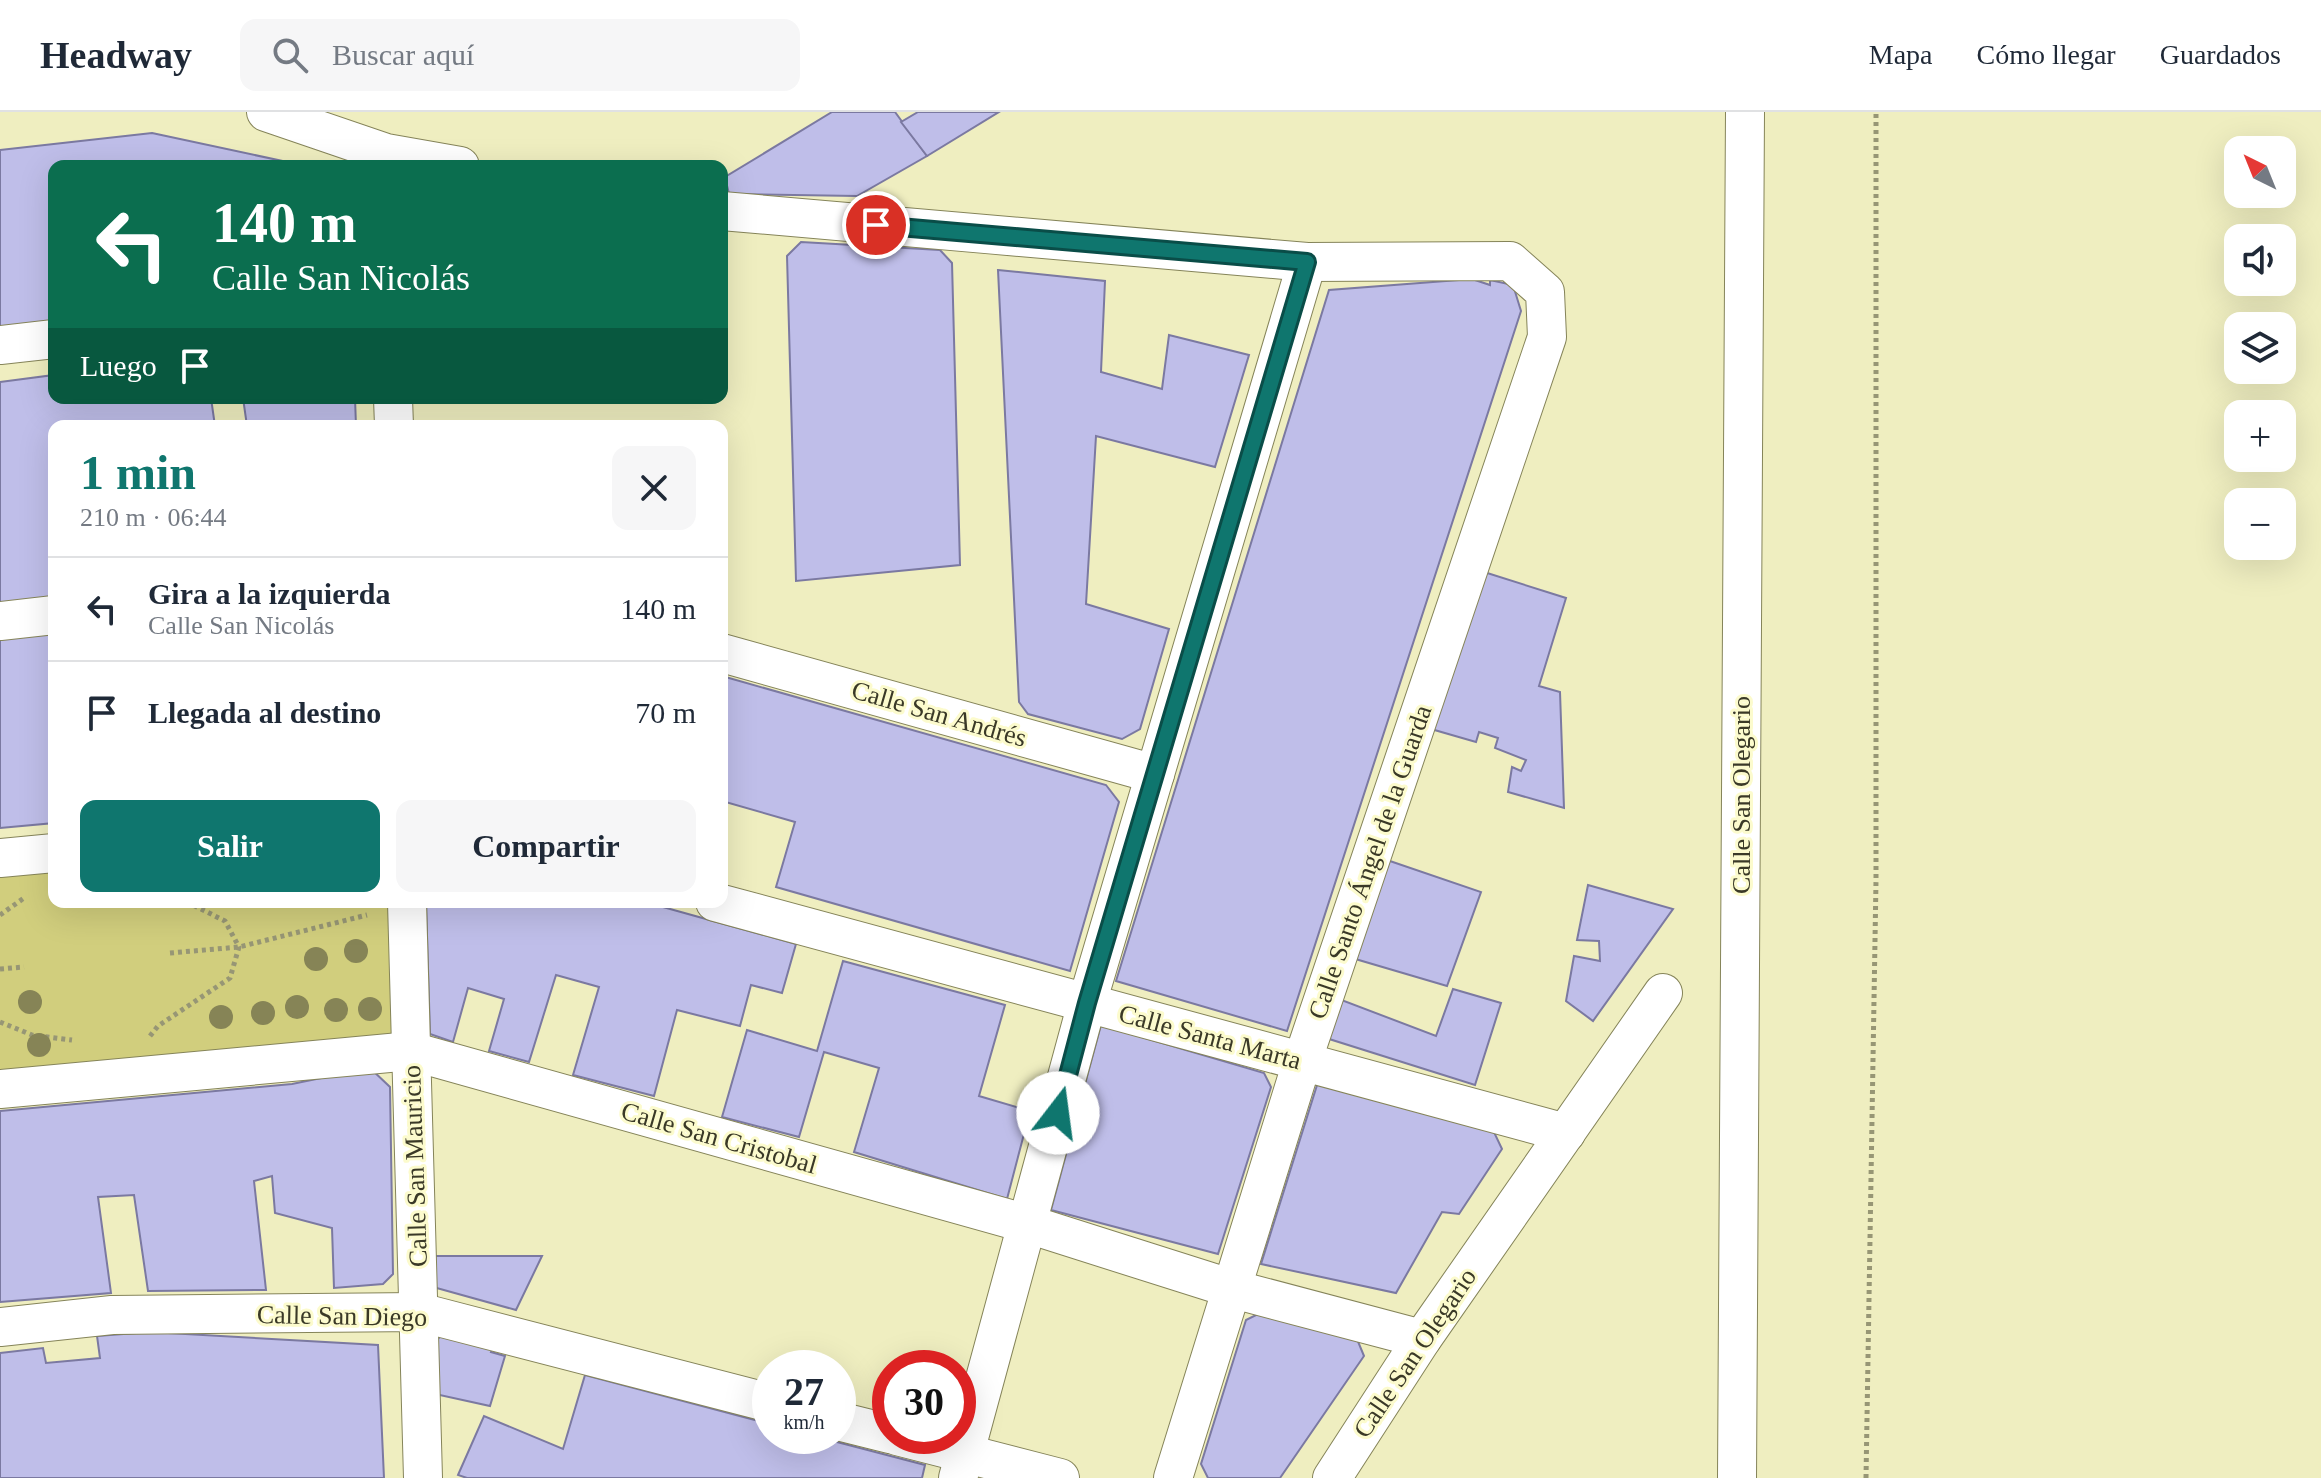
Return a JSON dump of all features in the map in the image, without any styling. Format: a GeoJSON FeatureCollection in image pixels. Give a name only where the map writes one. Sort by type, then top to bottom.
{"type":"FeatureCollection","features":[{"type":"Feature","properties":{"kind":"street"},"geometry":{"type":"LineString","coordinates":[[266,112],[386,159]]}},
{"type":"Feature","properties":{"kind":"street","name":"Calle San Olegario"},"geometry":{"type":"LineString","coordinates":[[1737,1478],[1745,112]]}},
{"type":"Feature","properties":{"kind":"street"},"geometry":{"type":"LineString","coordinates":[[728,212],[1307,262],[1087,1003],[961,1466]]}},
{"type":"Feature","properties":{"kind":"street","name":"Calle Santo Ángel de la Guarda"},"geometry":{"type":"LineString","coordinates":[[1173,1478],[1302,1062],[1547,337],[1545,292],[1510,261],[1307,262]]}},
{"type":"Feature","properties":{"kind":"street"},"geometry":{"type":"LineString","coordinates":[[0,345],[48,340]]}},
{"type":"Feature","properties":{"kind":"street"},"geometry":{"type":"LineString","coordinates":[[0,621],[48,616]]}},
{"type":"Feature","properties":{"kind":"street","name":"Calle San Andrés"},"geometry":{"type":"LineString","coordinates":[[728,655],[1155,774]]}},
{"type":"Feature","properties":{"kind":"street"},"geometry":{"type":"LineString","coordinates":[[0,858],[48,854]]}},
{"type":"Feature","properties":{"kind":"street","name":"Calle Santa Marta"},"geometry":{"type":"LineString","coordinates":[[728,906],[1566,1133]]}},
{"type":"Feature","properties":{"kind":"street","name":"Calle San Mauricio"},"geometry":{"type":"LineString","coordinates":[[407,908],[423,1478]]}},
{"type":"Feature","properties":{"kind":"street","name":"Calle San Olegario"},"geometry":{"type":"LineString","coordinates":[[1332,1478],[1422,1339],[1663,993]]}},
{"type":"Feature","properties":{"kind":"street","name":"Calle San Cristobal"},"geometry":{"type":"LineString","coordinates":[[0,1089],[411,1051],[1028,1224],[1233,1289],[1422,1339]]}},
{"type":"Feature","properties":{"kind":"street","name":"Calle San Diego"},"geometry":{"type":"LineString","coordinates":[[0,1327],[112,1315],[419,1312],[752,1398]]}},
{"type":"Feature","properties":{"kind":"street"},"geometry":{"type":"LineString","coordinates":[[935,1454],[961,1466],[1060,1478]]}},
{"type":"Feature","properties":{"kind":"path"},"geometry":{"type":"LineString","coordinates":[[1866,1478],[1876,881],[1876,112]]}},
{"type":"Feature","properties":{"kind":"path"},"geometry":{"type":"LineString","coordinates":[[115,1078],[158,1026],[230,978],[239,947],[225,921],[199,908]]}},
{"type":"Feature","properties":{"kind":"path"},"geometry":{"type":"LineString","coordinates":[[170,953],[239,947],[391,908]]}},
{"type":"Feature","properties":{"kind":"path"},"geometry":{"type":"LineString","coordinates":[[0,969],[24,967]]}},
{"type":"Feature","properties":{"kind":"shaded area"},"geometry":{"type":"Polygon","coordinates":[[[48,854],[48,908],[407,908],[411,1051],[0,1089],[0,858],[48,854]]]}},
{"type":"Feature","properties":{"kind":"building"},"geometry":{"type":"Polygon","coordinates":[[[832,112],[895,112],[927,156],[857,196],[729,194],[728,175],[832,112]]]}},
{"type":"Feature","properties":{"kind":"building"},"geometry":{"type":"Polygon","coordinates":[[[918,112],[999,112],[927,156],[901,122],[918,112]]]}},
{"type":"Feature","properties":{"kind":"building"},"geometry":{"type":"Polygon","coordinates":[[[152,133],[278,160],[48,160],[48,329],[0,335],[0,150],[152,133]]]}},
{"type":"Feature","properties":{"kind":"building"},"geometry":{"type":"Polygon","coordinates":[[[801,242],[940,250],[952,263],[960,565],[796,581],[787,256],[801,242]]]}},
{"type":"Feature","properties":{"kind":"building"},"geometry":{"type":"Polygon","coordinates":[[[998,270],[1105,281],[1101,372],[1162,389],[1169,335],[1249,355],[1215,467],[1096,436],[1086,604],[1169,629],[1140,729],[1122,739],[1028,714],[1019,702],[998,270]]]}},
{"type":"Feature","properties":{"kind":"building"},"geometry":{"type":"Polygon","coordinates":[[[1472,279],[1490,285],[1490,280],[1513,285],[1521,311],[1287,1031],[1116,981],[1329,290],[1472,279]]]}},
{"type":"Feature","properties":{"kind":"building"},"geometry":{"type":"Polygon","coordinates":[[[48,376],[48,404],[212,404],[214,420],[48,420],[48,606],[0,613],[0,382],[48,376]]]}},
{"type":"Feature","properties":{"kind":"building"},"geometry":{"type":"Polygon","coordinates":[[[244,404],[355,404],[356,420],[246,420],[244,404]]]}},
{"type":"Feature","properties":{"kind":"building"},"geometry":{"type":"Polygon","coordinates":[[[1484,572],[1566,598],[1539,686],[1560,692],[1564,808],[1508,792],[1512,767],[1521,771],[1526,760],[1495,748],[1498,738],[1479,732],[1476,742],[1431,729],[1484,572]]]}},
{"type":"Feature","properties":{"kind":"building"},"geometry":{"type":"Polygon","coordinates":[[[48,634],[48,824],[0,828],[0,639],[48,634]]]}},
{"type":"Feature","properties":{"kind":"building"},"geometry":{"type":"Polygon","coordinates":[[[728,678],[1106,785],[1119,802],[1070,971],[776,887],[795,822],[728,803],[728,678]]]}},
{"type":"Feature","properties":{"kind":"building"},"geometry":{"type":"Polygon","coordinates":[[[1384,859],[1481,892],[1447,986],[1352,958],[1384,859]]]}},
{"type":"Feature","properties":{"kind":"building"},"geometry":{"type":"Polygon","coordinates":[[[1588,885],[1673,909],[1593,1021],[1566,1001],[1574,956],[1600,961],[1599,941],[1577,940],[1588,885]]]}},
{"type":"Feature","properties":{"kind":"building"},"geometry":{"type":"Polygon","coordinates":[[[426,908],[667,908],[796,944],[782,993],[751,985],[740,1026],[677,1010],[654,1096],[573,1075],[599,987],[556,975],[529,1062],[489,1051],[504,999],[468,988],[453,1042],[430,1034],[426,908]]]}},
{"type":"Feature","properties":{"kind":"building"},"geometry":{"type":"Polygon","coordinates":[[[843,961],[1005,1005],[979,1096],[1030,1111],[1007,1199],[854,1152],[879,1068],[824,1052],[799,1137],[722,1117],[747,1030],[817,1051],[843,961]]]}},
{"type":"Feature","properties":{"kind":"building"},"geometry":{"type":"Polygon","coordinates":[[[1453,989],[1501,1003],[1475,1085],[1326,1038],[1339,999],[1436,1036],[1453,989]]]}},
{"type":"Feature","properties":{"kind":"building"},"geometry":{"type":"Polygon","coordinates":[[[1101,1025],[1264,1073],[1271,1087],[1218,1254],[1051,1210],[1101,1025]]]}},
{"type":"Feature","properties":{"kind":"building"},"geometry":{"type":"Polygon","coordinates":[[[370,1068],[390,1087],[393,1274],[383,1284],[334,1288],[332,1228],[275,1213],[272,1176],[254,1181],[266,1290],[148,1291],[134,1195],[98,1197],[111,1293],[0,1302],[0,1111],[292,1084],[370,1068]]]}},
{"type":"Feature","properties":{"kind":"building"},"geometry":{"type":"Polygon","coordinates":[[[1318,1082],[1493,1130],[1502,1149],[1459,1214],[1442,1212],[1396,1293],[1261,1264],[1318,1082]]]}},
{"type":"Feature","properties":{"kind":"building"},"geometry":{"type":"Polygon","coordinates":[[[435,1256],[542,1256],[516,1310],[433,1287],[435,1256]]]}},
{"type":"Feature","properties":{"kind":"building"},"geometry":{"type":"Polygon","coordinates":[[[1262,1312],[1357,1339],[1364,1356],[1280,1478],[1208,1478],[1201,1464],[1246,1320],[1262,1312]]]}},
{"type":"Feature","properties":{"kind":"building"},"geometry":{"type":"Polygon","coordinates":[[[150,1332],[378,1345],[384,1478],[0,1478],[0,1353],[43,1348],[46,1363],[100,1358],[97,1336],[150,1332]]]}},
{"type":"Feature","properties":{"kind":"building"},"geometry":{"type":"Polygon","coordinates":[[[444,1334],[493,1347],[491,1352],[505,1356],[490,1406],[435,1394],[435,1341],[444,1334]]]}},
{"type":"Feature","properties":{"kind":"building"},"geometry":{"type":"Polygon","coordinates":[[[585,1375],[752,1419],[752,1454],[856,1454],[856,1447],[872,1451],[872,1454],[925,1465],[922,1478],[467,1478],[458,1475],[484,1416],[563,1449],[585,1375]]]}},
{"type":"Feature","properties":{"kind":"route"},"geometry":{"type":"LineString","coordinates":[[876,225],[1307,262],[1087,1003],[1058,1113]]}}]}
